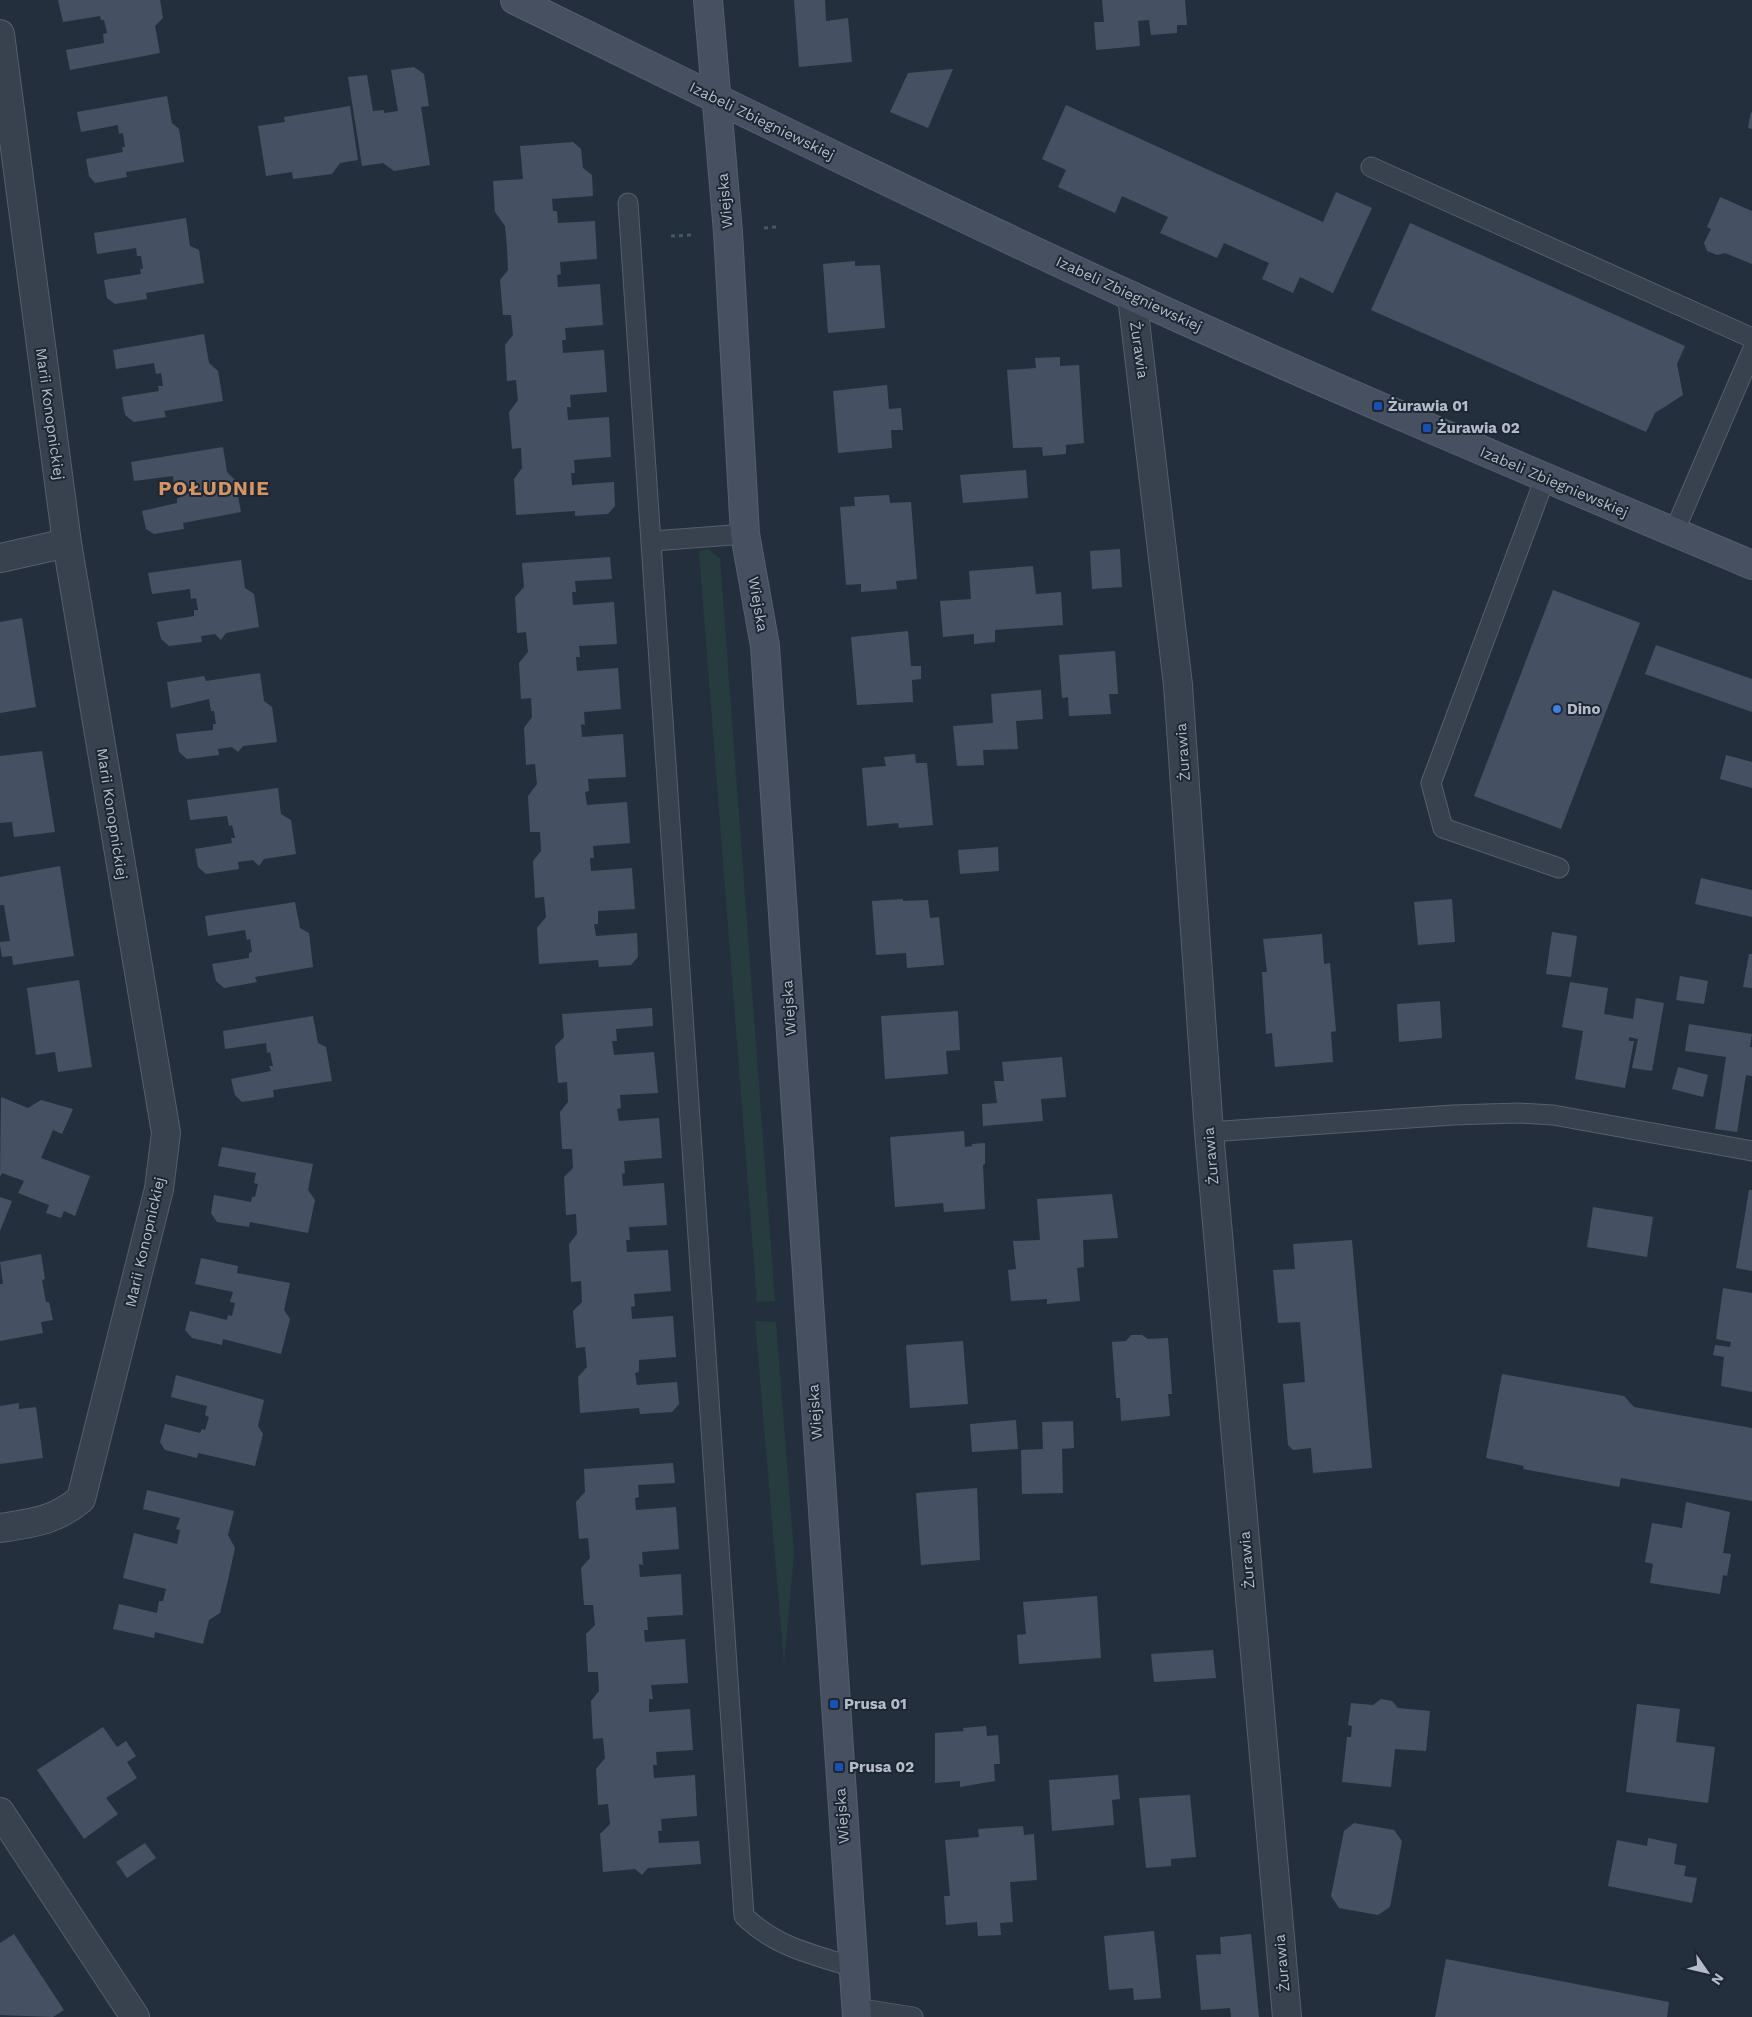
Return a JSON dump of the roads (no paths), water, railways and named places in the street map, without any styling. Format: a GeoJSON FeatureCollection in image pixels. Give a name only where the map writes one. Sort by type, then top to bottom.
{"type":"FeatureCollection","features":[{"type":"Feature","properties":{"kind":"street","name":"Izabeli Zbiegniewskiej"},"geometry":{"type":"LineString","coordinates":[[515,0],[715,98],[1132,296],[1427,428],[1752,565]]}},
{"type":"Feature","properties":{"kind":"street","name":"Wiejska"},"geometry":{"type":"LineString","coordinates":[[708,0],[728,232],[745,534],[765,646],[856,2013]]}},
{"type":"Feature","properties":{"kind":"street","name":"Marii Konopnickiej"},"geometry":{"type":"LineString","coordinates":[[0,34],[68,543],[166,1133],[159,1189],[81,1499],[68,1510],[46,1521],[0,1528]]}},
{"type":"Feature","properties":{"kind":"street","name":"Żurawia"},"geometry":{"type":"LineString","coordinates":[[1132,296],[1178,685],[1209,1132],[1287,2017]]}},
{"type":"Feature","properties":{"kind":"street"},"geometry":{"type":"LineString","coordinates":[[0,558],[68,543]]}},
{"type":"Feature","properties":{"kind":"street"},"geometry":{"type":"LineString","coordinates":[[0,1812],[135,2017]]}},
{"type":"Feature","properties":{"kind":"lane"},"geometry":{"type":"LineString","coordinates":[[1371,167],[1752,338]]}},
{"type":"Feature","properties":{"kind":"lane"},"geometry":{"type":"LineString","coordinates":[[628,204],[653,541],[744,1916],[759,1931],[786,1946],[853,1967]]}},
{"type":"Feature","properties":{"kind":"lane"},"geometry":{"type":"LineString","coordinates":[[1674,532],[1752,351]]}},
{"type":"Feature","properties":{"kind":"lane"},"geometry":{"type":"LineString","coordinates":[[1545,478],[1431,784],[1443,828],[1559,868]]}},
{"type":"Feature","properties":{"kind":"lane"},"geometry":{"type":"LineString","coordinates":[[653,541],[745,534]]}},
{"type":"Feature","properties":{"kind":"lane"},"geometry":{"type":"LineString","coordinates":[[1209,1132],[1453,1115],[1553,1115],[1752,1151]]}},
{"type":"Feature","properties":{"kind":"lane"},"geometry":{"type":"LineString","coordinates":[[856,2013],[913,2017]]}},
{"type":"Feature","properties":{"kind":"place","name":"Żurawia 01"},"geometry":{"type":"Point","coordinates":[1378,406]}},
{"type":"Feature","properties":{"kind":"place","name":"Żurawia 02"},"geometry":{"type":"Point","coordinates":[1427,428]}},
{"type":"Feature","properties":{"kind":"place","name":"Dino"},"geometry":{"type":"Point","coordinates":[1557,709]}},
{"type":"Feature","properties":{"kind":"place","name":"Prusa 01"},"geometry":{"type":"Point","coordinates":[834,1704]}},
{"type":"Feature","properties":{"kind":"place","name":"Prusa 02"},"geometry":{"type":"Point","coordinates":[839,1767]}},
{"type":"Feature","properties":{"kind":"district","name":"POŁUDNIE"},"geometry":{"type":"Point","coordinates":[214,488]}}]}
